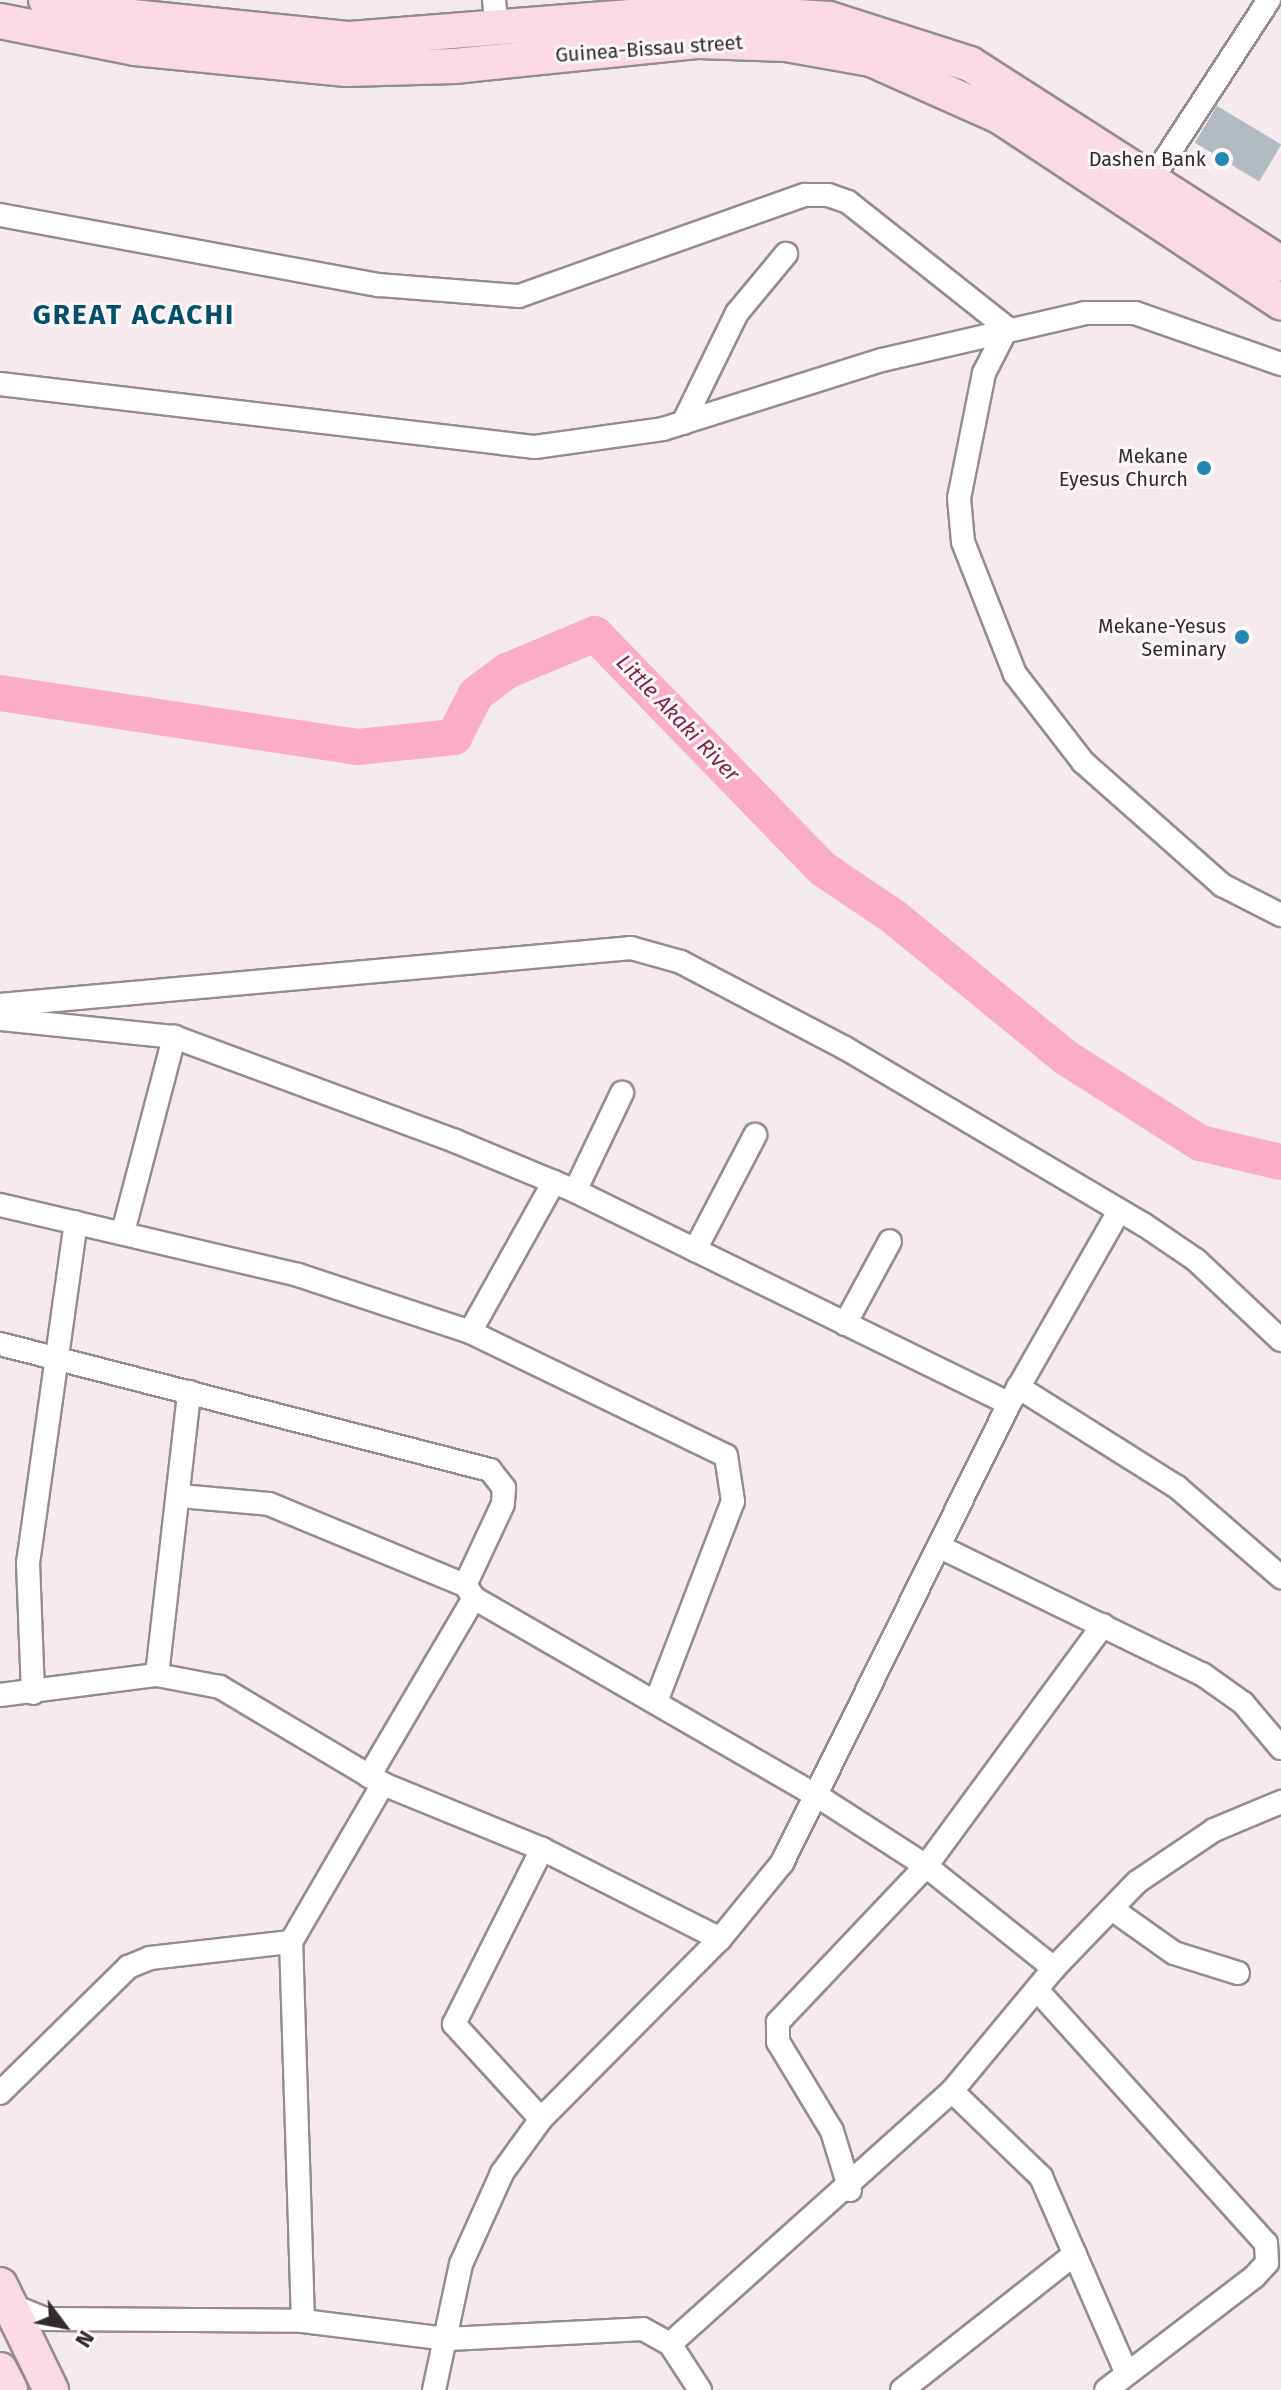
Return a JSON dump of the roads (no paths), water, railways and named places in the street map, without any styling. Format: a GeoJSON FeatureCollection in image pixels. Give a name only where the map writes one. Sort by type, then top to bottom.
{"type":"FeatureCollection","features":[{"type":"Feature","properties":{"kind":"main road"},"geometry":{"type":"LineString","coordinates":[[46,0],[295,36],[496,16],[707,6],[810,8],[894,34],[970,64],[1144,192],[1281,264]]}},
{"type":"Feature","properties":{"kind":"main road","name":"Guinea-Bissau street"},"geometry":{"type":"LineString","coordinates":[[0,21],[135,48],[346,69],[455,66],[699,41],[786,44],[871,59],[963,95],[1144,192],[1281,302]]}},
{"type":"Feature","properties":{"kind":"main road"},"geometry":{"type":"LineString","coordinates":[[4,2299],[51,2390]]}},
{"type":"Feature","properties":{"kind":"main road"},"geometry":{"type":"LineString","coordinates":[[0,2370],[10,2390]]}},
{"type":"Feature","properties":{"kind":"street"},"geometry":{"type":"LineString","coordinates":[[1144,192],[1269,0]]}},
{"type":"Feature","properties":{"kind":"street"},"geometry":{"type":"LineString","coordinates":[[0,215],[379,285],[519,296],[805,195],[828,195],[848,202],[1007,328]]}},
{"type":"Feature","properties":{"kind":"street"},"geometry":{"type":"LineString","coordinates":[[683,423],[737,313],[786,254]]}},
{"type":"Feature","properties":{"kind":"street"},"geometry":{"type":"LineString","coordinates":[[0,384],[535,447],[683,423],[1007,328],[1135,313],[1281,364]]}},
{"type":"Feature","properties":{"kind":"street"},"geometry":{"type":"LineString","coordinates":[[1007,328],[984,373],[959,498],[963,542],[1015,674],[1083,762],[1222,885],[1281,915]]}},
{"type":"Feature","properties":{"kind":"street"},"geometry":{"type":"LineString","coordinates":[[0,1005],[631,948],[681,962],[845,1048],[1196,1260],[1281,1340]]}},
{"type":"Feature","properties":{"kind":"street"},"geometry":{"type":"LineString","coordinates":[[0,1019],[174,1037],[575,1191],[845,1324],[1014,1396],[1177,1487],[1281,1577]]}},
{"type":"Feature","properties":{"kind":"street"},"geometry":{"type":"LineString","coordinates":[[123,1232],[174,1037]]}},
{"type":"Feature","properties":{"kind":"street"},"geometry":{"type":"LineString","coordinates":[[575,1191],[622,1093]]}},
{"type":"Feature","properties":{"kind":"street"},"geometry":{"type":"LineString","coordinates":[[695,1250],[755,1135]]}},
{"type":"Feature","properties":{"kind":"street"},"geometry":{"type":"LineString","coordinates":[[470,1332],[554,1182]]}},
{"type":"Feature","properties":{"kind":"street"},"geometry":{"type":"LineString","coordinates":[[0,1205],[298,1275],[470,1332],[649,1413],[726,1456],[732,1469],[733,1501],[656,1702]]}},
{"type":"Feature","properties":{"kind":"street"},"geometry":{"type":"LineString","coordinates":[[434,2390],[448,2339],[461,2264],[502,2173],[541,2119],[720,1939],[782,1863],[819,1797],[1014,1396],[1117,1215]]}},
{"type":"Feature","properties":{"kind":"street"},"geometry":{"type":"LineString","coordinates":[[33,1693],[28,1563],[54,1354],[76,1222]]}},
{"type":"Feature","properties":{"kind":"street"},"geometry":{"type":"LineString","coordinates":[[845,1324],[890,1241]]}},
{"type":"Feature","properties":{"kind":"street"},"geometry":{"type":"LineString","coordinates":[[0,1344],[54,1354],[72,1366],[189,1392],[490,1470],[504,1488],[503,1504],[469,1591],[376,1780],[291,1942],[303,2321]]}},
{"type":"Feature","properties":{"kind":"street"},"geometry":{"type":"LineString","coordinates":[[157,1675],[180,1496],[189,1392]]}},
{"type":"Feature","properties":{"kind":"street"},"geometry":{"type":"LineString","coordinates":[[180,1496],[269,1504],[469,1591],[819,1797],[926,1866],[1054,1968]]}},
{"type":"Feature","properties":{"kind":"street"},"geometry":{"type":"LineString","coordinates":[[942,1548],[1202,1674],[1243,1703],[1281,1748]]}},
{"type":"Feature","properties":{"kind":"street"},"geometry":{"type":"LineString","coordinates":[[850,2190],[820,2106],[778,2042],[778,2022],[926,1866],[1103,1625]]}},
{"type":"Feature","properties":{"kind":"street"},"geometry":{"type":"LineString","coordinates":[[0,1695],[157,1675],[190,1677],[242,1697],[376,1780],[542,1849],[720,1939]]}},
{"type":"Feature","properties":{"kind":"street"},"geometry":{"type":"LineString","coordinates":[[670,2344],[850,2190],[952,2091],[1039,1992],[1054,1968],[1112,1909],[1214,1830],[1281,1802]]}},
{"type":"Feature","properties":{"kind":"street"},"geometry":{"type":"LineString","coordinates":[[541,2119],[454,2024],[542,1849]]}},
{"type":"Feature","properties":{"kind":"street"},"geometry":{"type":"LineString","coordinates":[[1112,1909],[1174,1953],[1238,1973]]}},
{"type":"Feature","properties":{"kind":"street"},"geometry":{"type":"LineString","coordinates":[[0,2093],[128,1967],[291,1942]]}},
{"type":"Feature","properties":{"kind":"street"},"geometry":{"type":"LineString","coordinates":[[1039,1992],[1266,2243],[1267,2263],[1254,2277],[1106,2390]]}},
{"type":"Feature","properties":{"kind":"street"},"geometry":{"type":"LineString","coordinates":[[952,2091],[1041,2177],[1126,2372]]}},
{"type":"Feature","properties":{"kind":"street"},"geometry":{"type":"LineString","coordinates":[[902,2390],[1075,2254]]}},
{"type":"Feature","properties":{"kind":"street"},"geometry":{"type":"LineString","coordinates":[[4,2299],[45,2319],[303,2321],[448,2339],[643,2329],[670,2344],[700,2390]]}},
{"type":"Feature","properties":{"kind":"waterway","name":"Little Akaki River"},"geometry":{"type":"LineString","coordinates":[[0,693],[358,747],[454,737],[476,694],[507,671],[595,634],[823,869],[894,917],[1065,1057],[1200,1143],[1281,1162]]}},
{"type":"Feature","properties":{"kind":"place","name":"Dashen Bank"},"geometry":{"type":"Point","coordinates":[1222,159]}},
{"type":"Feature","properties":{"kind":"place","name":"Mekane Eyesus Church"},"geometry":{"type":"Point","coordinates":[1204,468]}},
{"type":"Feature","properties":{"kind":"place","name":"Mekane-Yesus Seminary"},"geometry":{"type":"Point","coordinates":[1242,637]}},
{"type":"Feature","properties":{"kind":"district","name":"GREAT ACACHI"},"geometry":{"type":"Point","coordinates":[134,315]}}]}
